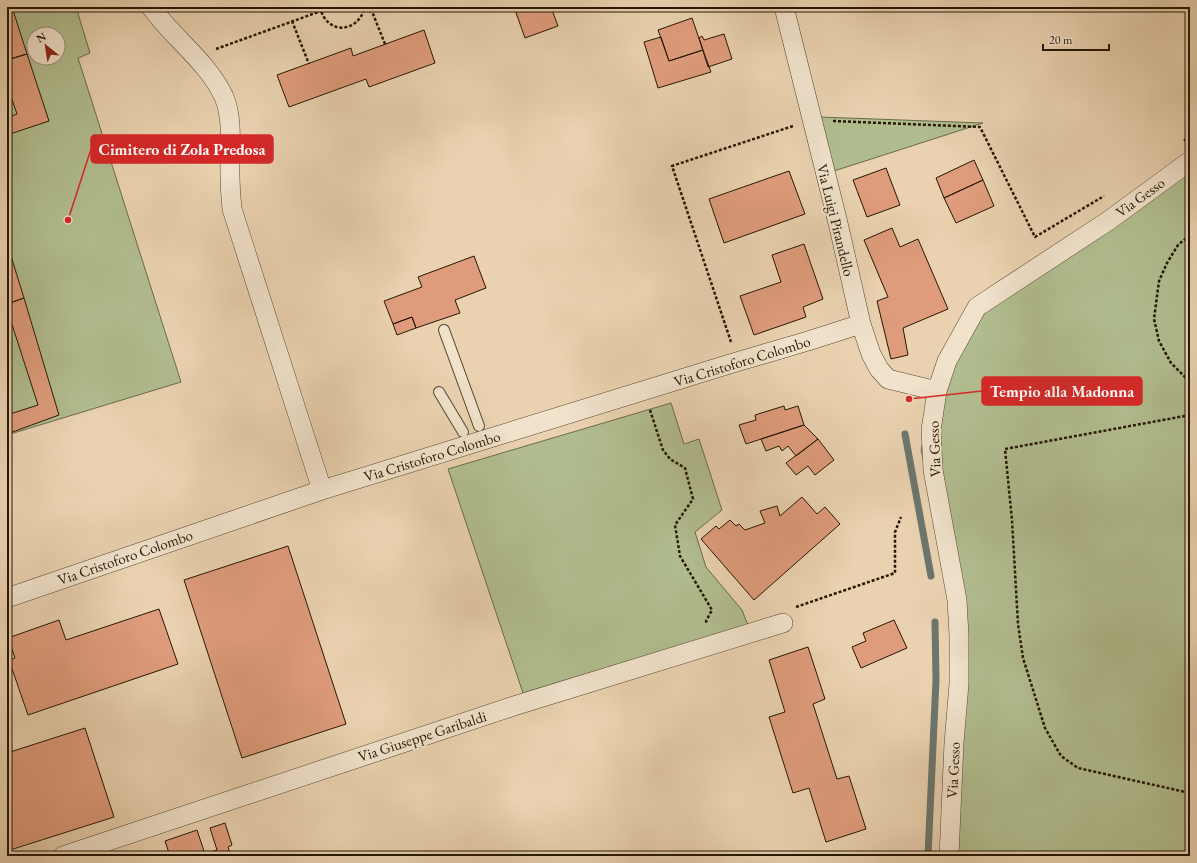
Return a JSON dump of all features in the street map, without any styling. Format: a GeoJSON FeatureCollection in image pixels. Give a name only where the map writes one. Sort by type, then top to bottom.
{"type":"FeatureCollection","features":[{"type":"Feature","properties":{"kind":"street"},"geometry":{"type":"LineString","coordinates":[[151,7],[162,22],[195,57],[214,80],[224,97],[229,118],[232,209],[322,490]]}},
{"type":"Feature","properties":{"kind":"street","name":"Via Luigi Pirandello"},"geometry":{"type":"LineString","coordinates":[[784,7],[838,223],[861,324],[871,354],[879,369],[888,379],[937,391]]}},
{"type":"Feature","properties":{"kind":"street","name":"Via Gesso"},"geometry":{"type":"LineString","coordinates":[[949,856],[954,743],[959,684],[959,636],[957,600],[933,470],[931,430],[937,391],[947,360],[977,307],[1108,221],[1190,161]]}},
{"type":"Feature","properties":{"kind":"street","name":"Via Cristoforo Colombo"},"geometry":{"type":"LineString","coordinates":[[7,598],[322,490],[861,324]]}},
{"type":"Feature","properties":{"kind":"street","name":"Via Giuseppe Garibaldi"},"geometry":{"type":"LineString","coordinates":[[63,856],[518,704],[788,616]]}},
{"type":"Feature","properties":{"kind":"lane"},"geometry":{"type":"LineString","coordinates":[[444,330],[479,426]]}},
{"type":"Feature","properties":{"kind":"lane"},"geometry":{"type":"LineString","coordinates":[[439,392],[463,432]]}},
{"type":"Feature","properties":{"kind":"path"},"geometry":{"type":"LineString","coordinates":[[320,7],[326,21],[338,27],[353,25],[359,20],[365,7],[373,14],[385,44]]}},
{"type":"Feature","properties":{"kind":"path"},"geometry":{"type":"LineString","coordinates":[[195,57],[321,11]]}},
{"type":"Feature","properties":{"kind":"path"},"geometry":{"type":"LineString","coordinates":[[292,21],[309,64]]}},
{"type":"Feature","properties":{"kind":"path"},"geometry":{"type":"LineString","coordinates":[[828,121],[980,127],[1036,237],[1039,235]]}},
{"type":"Feature","properties":{"kind":"path"},"geometry":{"type":"LineString","coordinates":[[731,344],[672,166],[799,124]]}},
{"type":"Feature","properties":{"kind":"path"},"geometry":{"type":"LineString","coordinates":[[1190,235],[1178,245],[1166,264],[1159,281],[1154,320],[1158,341],[1171,363],[1190,382]]}},
{"type":"Feature","properties":{"kind":"path"},"geometry":{"type":"LineString","coordinates":[[645,390],[653,422],[663,450],[670,459],[685,468],[693,499],[675,525],[680,556],[712,610],[706,621],[708,626]]}},
{"type":"Feature","properties":{"kind":"path"},"geometry":{"type":"LineString","coordinates":[[1190,415],[1006,449],[1018,624],[1023,658],[1045,728],[1061,756],[1078,768],[1190,793]]}},
{"type":"Feature","properties":{"kind":"path"},"geometry":{"type":"LineString","coordinates":[[788,616],[895,573],[895,532],[901,517]]}},
{"type":"Feature","properties":{"kind":"green space"},"geometry":{"type":"Polygon","coordinates":[[[7,7],[76,7],[90,53],[78,58],[181,382],[7,435],[7,7]]]}},
{"type":"Feature","properties":{"kind":"green space"},"geometry":{"type":"Polygon","coordinates":[[[820,117],[983,123],[834,171],[820,117]]]}},
{"type":"Feature","properties":{"kind":"green space"},"geometry":{"type":"Polygon","coordinates":[[[1190,158],[1190,856],[948,856],[955,587],[921,450],[942,370],[994,301],[1190,158]]]}},
{"type":"Feature","properties":{"kind":"green space"},"geometry":{"type":"Polygon","coordinates":[[[671,403],[684,444],[699,439],[722,510],[695,532],[706,567],[742,610],[748,625],[523,693],[448,469],[671,403]]]}},
{"type":"Feature","properties":{"kind":"building"},"geometry":{"type":"Polygon","coordinates":[[[7,7],[12,7],[26,54],[7,60],[7,7]]]}},
{"type":"Feature","properties":{"kind":"building"},"geometry":{"type":"Polygon","coordinates":[[[514,7],[551,7],[558,26],[525,38],[514,7]]]}},
{"type":"Feature","properties":{"kind":"building"},"geometry":{"type":"Polygon","coordinates":[[[692,18],[703,50],[669,61],[658,30],[692,18]]]}},
{"type":"Feature","properties":{"kind":"building"},"geometry":{"type":"Polygon","coordinates":[[[424,30],[435,63],[369,87],[366,79],[289,107],[277,75],[351,48],[353,56],[424,30]]]}},
{"type":"Feature","properties":{"kind":"building"},"geometry":{"type":"Polygon","coordinates":[[[724,34],[732,59],[708,67],[699,38],[702,36],[704,40],[724,34]]]}},
{"type":"Feature","properties":{"kind":"building"},"geometry":{"type":"Polygon","coordinates":[[[661,37],[669,61],[703,50],[711,72],[658,88],[644,42],[661,37]]]}},
{"type":"Feature","properties":{"kind":"building"},"geometry":{"type":"Polygon","coordinates":[[[26,54],[26,66],[31,66],[49,121],[7,135],[7,118],[17,114],[7,85],[7,60],[26,54]]]}},
{"type":"Feature","properties":{"kind":"building"},"geometry":{"type":"Polygon","coordinates":[[[974,160],[983,180],[944,198],[936,178],[974,160]]]}},
{"type":"Feature","properties":{"kind":"building"},"geometry":{"type":"Polygon","coordinates":[[[886,168],[900,205],[867,217],[853,180],[886,168]]]}},
{"type":"Feature","properties":{"kind":"building"},"geometry":{"type":"Polygon","coordinates":[[[789,171],[805,214],[724,243],[709,199],[789,171]]]}},
{"type":"Feature","properties":{"kind":"building"},"geometry":{"type":"Polygon","coordinates":[[[983,180],[994,206],[956,223],[944,198],[983,180]]]}},
{"type":"Feature","properties":{"kind":"building"},"geometry":{"type":"Polygon","coordinates":[[[892,228],[900,247],[918,239],[948,309],[903,328],[908,355],[891,359],[877,301],[888,297],[864,240],[892,228]]]}},
{"type":"Feature","properties":{"kind":"building"},"geometry":{"type":"Polygon","coordinates":[[[7,243],[24,298],[7,304],[7,243]]]}},
{"type":"Feature","properties":{"kind":"building"},"geometry":{"type":"Polygon","coordinates":[[[804,244],[823,299],[803,307],[806,317],[754,335],[740,296],[781,282],[772,255],[804,244]]]}},
{"type":"Feature","properties":{"kind":"building"},"geometry":{"type":"Polygon","coordinates":[[[474,256],[486,288],[455,300],[460,313],[416,328],[412,317],[393,324],[384,301],[422,287],[418,277],[474,256]]]}},
{"type":"Feature","properties":{"kind":"building"},"geometry":{"type":"Polygon","coordinates":[[[24,298],[59,415],[7,434],[7,415],[38,405],[7,309],[7,304],[24,298]]]}},
{"type":"Feature","properties":{"kind":"building"},"geometry":{"type":"Polygon","coordinates":[[[412,317],[416,328],[397,335],[393,324],[412,317]]]}},
{"type":"Feature","properties":{"kind":"building"},"geometry":{"type":"Polygon","coordinates":[[[784,406],[785,410],[798,406],[804,425],[746,444],[739,425],[756,420],[755,415],[784,406]]]}},
{"type":"Feature","properties":{"kind":"building"},"geometry":{"type":"Polygon","coordinates":[[[804,425],[818,439],[796,456],[788,446],[782,451],[779,446],[766,451],[761,439],[804,425]]]}},
{"type":"Feature","properties":{"kind":"building"},"geometry":{"type":"Polygon","coordinates":[[[818,439],[834,460],[815,475],[808,466],[796,475],[786,463],[818,439]]]}},
{"type":"Feature","properties":{"kind":"building"},"geometry":{"type":"Polygon","coordinates":[[[802,497],[817,514],[825,507],[840,524],[754,600],[701,539],[716,526],[719,529],[730,520],[736,526],[739,524],[745,530],[765,523],[760,511],[777,506],[780,516],[802,497]]]}},
{"type":"Feature","properties":{"kind":"building"},"geometry":{"type":"Polygon","coordinates":[[[288,546],[346,724],[242,758],[184,580],[288,546]]]}},
{"type":"Feature","properties":{"kind":"building"},"geometry":{"type":"Polygon","coordinates":[[[159,609],[178,664],[28,715],[9,660],[15,658],[8,638],[59,620],[66,640],[159,609]]]}},
{"type":"Feature","properties":{"kind":"building"},"geometry":{"type":"Polygon","coordinates":[[[894,620],[907,648],[861,668],[852,647],[866,641],[863,633],[894,620]]]}},
{"type":"Feature","properties":{"kind":"building"},"geometry":{"type":"Polygon","coordinates":[[[808,647],[825,699],[813,704],[837,779],[849,776],[866,829],[826,842],[809,788],[793,793],[769,717],[785,712],[769,660],[808,647]]]}},
{"type":"Feature","properties":{"kind":"building"},"geometry":{"type":"Polygon","coordinates":[[[85,728],[114,817],[7,851],[7,753],[85,728]]]}},
{"type":"Feature","properties":{"kind":"building"},"geometry":{"type":"Polygon","coordinates":[[[225,823],[232,845],[228,847],[231,856],[170,856],[165,841],[197,830],[205,854],[217,850],[210,828],[225,823]]]}},
{"type":"Feature","properties":{"kind":"waterway"},"geometry":{"type":"LineString","coordinates":[[905,434],[931,576]]}},
{"type":"Feature","properties":{"kind":"waterway"},"geometry":{"type":"LineString","coordinates":[[928,856],[936,680],[935,622]]}},
{"type":"Feature","properties":{"kind":"place","name":"Cimitero di Zola Predosa"},"geometry":{"type":"Point","coordinates":[68,220]}},
{"type":"Feature","properties":{"kind":"place","name":"Tempio alla Madonna"},"geometry":{"type":"Point","coordinates":[909,399]}}]}
